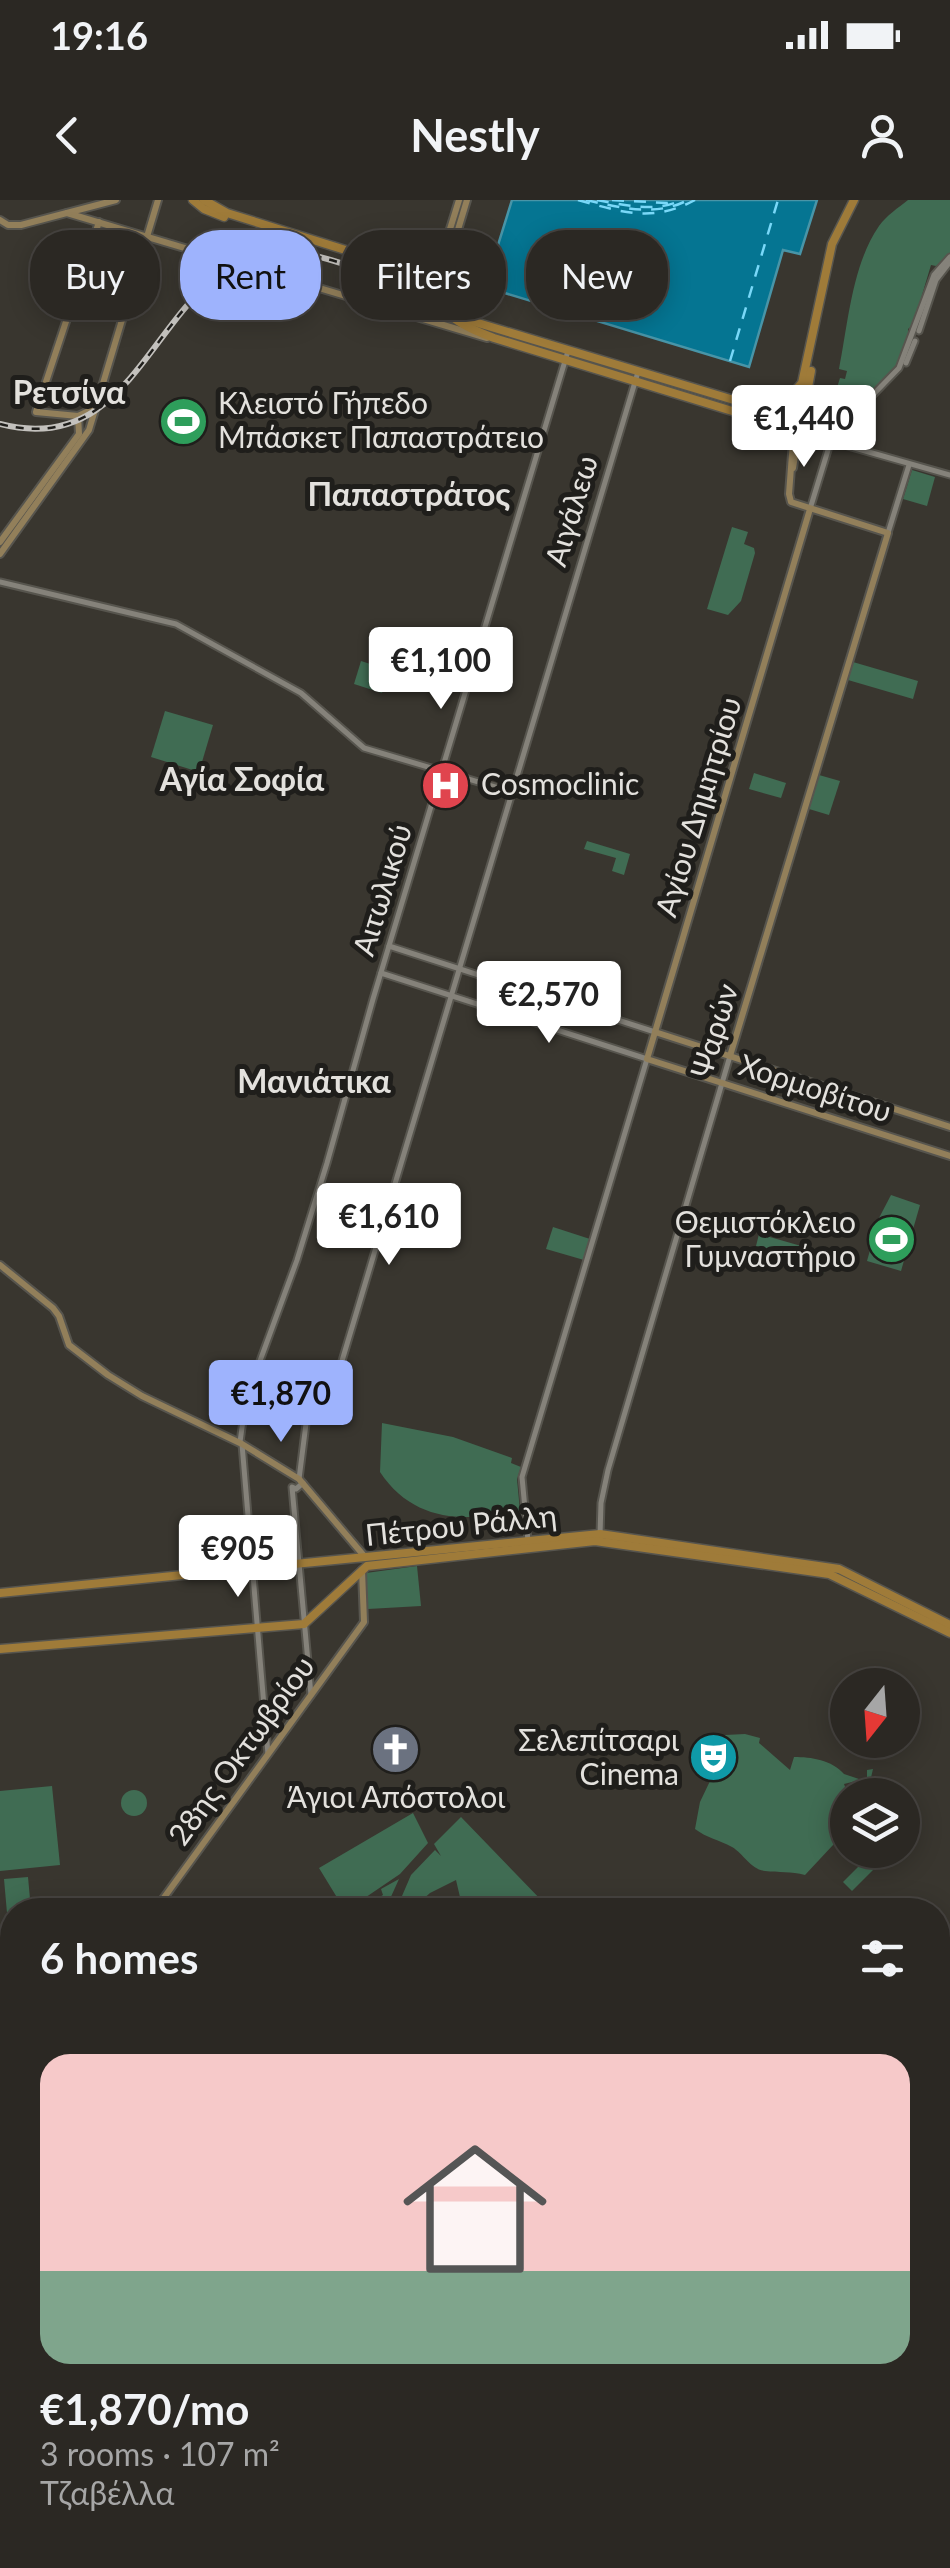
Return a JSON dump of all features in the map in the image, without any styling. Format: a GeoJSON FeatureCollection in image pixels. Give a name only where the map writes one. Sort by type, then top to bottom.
{"type":"FeatureCollection","features":[{"type":"Feature","properties":{"kind":"main road"},"geometry":{"type":"LineString","coordinates":[[3,222],[21,225],[92,203],[116,200]]}},
{"type":"Feature","properties":{"kind":"main road"},"geometry":{"type":"LineString","coordinates":[[150,230],[158,200]]}},
{"type":"Feature","properties":{"kind":"main road"},"geometry":{"type":"LineString","coordinates":[[192,200],[225,217],[341,250]]}},
{"type":"Feature","properties":{"kind":"main road"},"geometry":{"type":"LineString","coordinates":[[204,200],[223,211],[341,248]]}},
{"type":"Feature","properties":{"kind":"main road"},"geometry":{"type":"LineString","coordinates":[[451,230],[459,200]]}},
{"type":"Feature","properties":{"kind":"main road"},"geometry":{"type":"LineString","coordinates":[[456,230],[467,200]]}},
{"type":"Feature","properties":{"kind":"main road"},"geometry":{"type":"LineString","coordinates":[[857,200],[832,244],[805,381],[790,500],[810,510],[888,532]]}},
{"type":"Feature","properties":{"kind":"main road"},"geometry":{"type":"LineString","coordinates":[[92,203],[99,222],[36,412],[78,416],[95,408]]}},
{"type":"Feature","properties":{"kind":"main road"},"geometry":{"type":"LineString","coordinates":[[67,213],[125,230]]}},
{"type":"Feature","properties":{"kind":"main road"},"geometry":{"type":"LineString","coordinates":[[160,241],[485,338],[495,333]]}},
{"type":"Feature","properties":{"kind":"main road"},"geometry":{"type":"LineString","coordinates":[[0,554],[84,438],[122,320]]}},
{"type":"Feature","properties":{"kind":"main road"},"geometry":{"type":"LineString","coordinates":[[454,320],[466,328],[567,355],[797,431]]}},
{"type":"Feature","properties":{"kind":"main road"},"geometry":{"type":"LineString","coordinates":[[636,377],[748,406],[786,403]]}},
{"type":"Feature","properties":{"kind":"main road"},"geometry":{"type":"LineString","coordinates":[[742,414],[766,414],[786,403],[805,381]]}},
{"type":"Feature","properties":{"kind":"main road"},"geometry":{"type":"LineString","coordinates":[[786,403],[797,431]]}},
{"type":"Feature","properties":{"kind":"main road"},"geometry":{"type":"LineString","coordinates":[[0,542],[79,434],[78,416]]}},
{"type":"Feature","properties":{"kind":"main road","name":"Αγίου Δημητρίου"},"geometry":{"type":"LineString","coordinates":[[648,1059],[810,510]]}},
{"type":"Feature","properties":{"kind":"main road","name":"Ψαρών"},"geometry":{"type":"LineString","coordinates":[[730,1056],[888,532]]}},
{"type":"Feature","properties":{"kind":"main road"},"geometry":{"type":"LineString","coordinates":[[656,1032],[950,1127]]}},
{"type":"Feature","properties":{"kind":"main road","name":"Χορμοβίτου"},"geometry":{"type":"LineString","coordinates":[[648,1059],[950,1156]]}},
{"type":"Feature","properties":{"kind":"main road"},"geometry":{"type":"LineString","coordinates":[[0,1265],[53,1308],[69,1344],[108,1375],[142,1396],[241,1443],[301,1481],[365,1565]]}},
{"type":"Feature","properties":{"kind":"main road","name":"Πέτρου Ράλλη"},"geometry":{"type":"LineString","coordinates":[[0,1593],[347,1561],[365,1565],[600,1538],[685,1550]]}},
{"type":"Feature","properties":{"kind":"main road"},"geometry":{"type":"LineString","coordinates":[[685,1550],[839,1570],[950,1625]]}},
{"type":"Feature","properties":{"kind":"main road"},"geometry":{"type":"LineString","coordinates":[[685,1550],[829,1574],[950,1633]]}},
{"type":"Feature","properties":{"kind":"main road"},"geometry":{"type":"LineString","coordinates":[[347,1561],[355,1567],[353,1577]]}},
{"type":"Feature","properties":{"kind":"main road","name":"Πέτρου Ράλλη"},"geometry":{"type":"LineString","coordinates":[[304,1624],[365,1565]]}},
{"type":"Feature","properties":{"kind":"main road","name":"28ης Οκτωβρίου"},"geometry":{"type":"LineString","coordinates":[[164,1898],[365,1618],[365,1565]]}},
{"type":"Feature","properties":{"kind":"main road"},"geometry":{"type":"LineString","coordinates":[[0,1650],[304,1624]]}},
{"type":"Feature","properties":{"kind":"street"},"geometry":{"type":"LineString","coordinates":[[902,370],[936,280],[950,260]]}},
{"type":"Feature","properties":{"kind":"street"},"geometry":{"type":"LineString","coordinates":[[915,335],[895,374],[830,442],[950,475]]}},
{"type":"Feature","properties":{"kind":"street","name":"Αιτωλικού"},"geometry":{"type":"LineString","coordinates":[[268,1754],[241,1443],[246,1399],[303,1242],[567,355]]}},
{"type":"Feature","properties":{"kind":"street","name":"Αιγάλεω"},"geometry":{"type":"LineString","coordinates":[[301,1481],[308,1408],[328,1411],[636,377]]}},
{"type":"Feature","properties":{"kind":"street","name":"Αγίου Δημητρίου"},"geometry":{"type":"LineString","coordinates":[[810,510],[830,442]]}},
{"type":"Feature","properties":{"kind":"street"},"geometry":{"type":"LineString","coordinates":[[888,532],[909,465]]}},
{"type":"Feature","properties":{"kind":"street"},"geometry":{"type":"LineString","coordinates":[[0,582],[176,624],[297,690],[370,750],[512,792]]}},
{"type":"Feature","properties":{"kind":"street"},"geometry":{"type":"LineString","coordinates":[[389,946],[656,1032]]}},
{"type":"Feature","properties":{"kind":"street","name":"Χορμοβίτου"},"geometry":{"type":"LineString","coordinates":[[381,973],[648,1059]]}},
{"type":"Feature","properties":{"kind":"street","name":"Ψαρών"},"geometry":{"type":"LineString","coordinates":[[600,1538],[601,1503],[608,1470],[730,1056]]}},
{"type":"Feature","properties":{"kind":"street","name":"Αγίου Δημητρίου"},"geometry":{"type":"LineString","coordinates":[[529,1545],[521,1482],[648,1059]]}},
{"type":"Feature","properties":{"kind":"street"},"geometry":{"type":"LineString","coordinates":[[301,1481],[296,1489],[292,1487],[312,1694]]}},
{"type":"Feature","properties":{"kind":"green space"},"geometry":{"type":"Polygon","coordinates":[[[908,200],[950,200],[950,254],[936,266],[931,265],[913,325],[908,329],[908,344],[900,365],[829,436],[822,435],[840,378],[845,379],[847,371],[839,369],[863,258],[879,226],[908,200]]]}},
{"type":"Feature","properties":{"kind":"green space","name":"Κλειστό Γήπεδο Μπάσκετ Παπαστράτειο"},"geometry":{"type":"Polygon","coordinates":[[[174,406],[199,414],[192,436],[167,429],[174,406]]]}},
{"type":"Feature","properties":{"kind":"green space"},"geometry":{"type":"Polygon","coordinates":[[[912,470],[935,477],[927,506],[903,499],[912,470]]]}},
{"type":"Feature","properties":{"kind":"green space"},"geometry":{"type":"Polygon","coordinates":[[[732,527],[748,532],[744,544],[754,548],[755,553],[741,601],[728,615],[707,609],[732,527]]]}},
{"type":"Feature","properties":{"kind":"green space"},"geometry":{"type":"Polygon","coordinates":[[[361,661],[389,670],[382,693],[354,684],[361,661]]]}},
{"type":"Feature","properties":{"kind":"green space"},"geometry":{"type":"Polygon","coordinates":[[[853,662],[918,681],[913,699],[848,680],[853,662]]]}},
{"type":"Feature","properties":{"kind":"green space"},"geometry":{"type":"Polygon","coordinates":[[[165,711],[213,725],[199,772],[151,757],[165,711]]]}},
{"type":"Feature","properties":{"kind":"green space"},"geometry":{"type":"Polygon","coordinates":[[[754,773],[786,783],[781,798],[749,789],[754,773]]]}},
{"type":"Feature","properties":{"kind":"green space"},"geometry":{"type":"Polygon","coordinates":[[[819,775],[840,781],[829,815],[809,809],[819,775]]]}},
{"type":"Feature","properties":{"kind":"green space"},"geometry":{"type":"Polygon","coordinates":[[[587,841],[630,854],[624,875],[612,871],[616,858],[584,849],[587,841]]]}},
{"type":"Feature","properties":{"kind":"green space","name":"Θεμιστόκλειο Γυμναστήριο"},"geometry":{"type":"Polygon","coordinates":[[[891,1195],[920,1205],[901,1271],[867,1261],[879,1218],[891,1195]]]}},
{"type":"Feature","properties":{"kind":"green space"},"geometry":{"type":"Polygon","coordinates":[[[553,1227],[590,1239],[584,1260],[546,1249],[553,1227]]]}},
{"type":"Feature","properties":{"kind":"green space"},"geometry":{"type":"Polygon","coordinates":[[[759,1234],[829,1254],[823,1274],[754,1254],[759,1234]]]}},
{"type":"Feature","properties":{"kind":"green space"},"geometry":{"type":"Polygon","coordinates":[[[382,1423],[453,1437],[512,1458],[511,1463],[521,1467],[517,1479],[520,1511],[460,1517],[425,1510],[408,1501],[380,1472],[382,1423]]]}},
{"type":"Feature","properties":{"kind":"green space"},"geometry":{"type":"Polygon","coordinates":[[[417,1566],[421,1606],[368,1609],[366,1573],[417,1566]]]}},
{"type":"Feature","properties":{"kind":"green space"},"geometry":{"type":"Polygon","coordinates":[[[725,1735],[760,1738],[759,1743],[790,1770],[794,1757],[807,1758],[834,1765],[856,1778],[830,1778],[830,1848],[805,1875],[760,1870],[732,1847],[695,1829],[700,1802],[710,1781],[707,1774],[713,1771],[712,1765],[704,1763],[708,1747],[717,1749],[725,1735]]]}},
{"type":"Feature","properties":{"kind":"green space"},"geometry":{"type":"Polygon","coordinates":[[[52,1786],[60,1865],[0,1871],[0,1791],[52,1786]]]}},
{"type":"Feature","properties":{"kind":"green space"},"geometry":{"type":"Polygon","coordinates":[[[134,1790],[143,1794],[147,1803],[143,1812],[134,1816],[125,1812],[121,1803],[125,1794],[134,1790]]]}},
{"type":"Feature","properties":{"kind":"green space"},"geometry":{"type":"Polygon","coordinates":[[[413,1813],[428,1843],[400,1874],[365,1898],[337,1898],[319,1868],[413,1813]]]}},
{"type":"Feature","properties":{"kind":"green space"},"geometry":{"type":"Polygon","coordinates":[[[461,1817],[539,1898],[460,1898],[456,1880],[424,1898],[401,1898],[411,1875],[435,1850],[441,1856],[434,1844],[461,1817]]]}},
{"type":"Feature","properties":{"kind":"green space"},"geometry":{"type":"Polygon","coordinates":[[[857,1868],[875,1868],[852,1891],[843,1882],[857,1868]]]}},
{"type":"Feature","properties":{"kind":"green space"},"geometry":{"type":"Polygon","coordinates":[[[28,1877],[30,1898],[6,1898],[4,1879],[28,1877]]]}},
{"type":"Feature","properties":{"kind":"green space"},"geometry":{"type":"Polygon","coordinates":[[[399,1879],[390,1898],[378,1898],[383,1895],[381,1889],[399,1879]]]}},
{"type":"Feature","properties":{"kind":"water"},"geometry":{"type":"Polygon","coordinates":[[[512,200],[817,200],[800,254],[783,250],[749,367],[594,320],[668,320],[668,230],[526,230],[526,299],[506,293],[506,230],[503,230],[512,200]]]}},
{"type":"Feature","properties":{"kind":"ferry route"},"geometry":{"type":"LineString","coordinates":[[578,200],[637,213],[665,211],[695,200]]}},
{"type":"Feature","properties":{"kind":"ferry route"},"geometry":{"type":"LineString","coordinates":[[586,200],[651,210],[688,200]]}},
{"type":"Feature","properties":{"kind":"ferry route"},"geometry":{"type":"LineString","coordinates":[[597,200],[651,207],[681,200]]}},
{"type":"Feature","properties":{"kind":"ferry route"},"geometry":{"type":"LineString","coordinates":[[612,200],[673,200]]}},
{"type":"Feature","properties":{"kind":"ferry route"},"geometry":{"type":"LineString","coordinates":[[730,361],[778,200]]}},
{"type":"Feature","properties":{"kind":"railway"},"geometry":{"type":"LineString","coordinates":[[0,424],[49,428],[88,415],[120,390],[202,290],[234,265],[275,252],[307,254],[341,264]]}},
{"type":"Feature","properties":{"kind":"place","name":"Κλειστό Γήπεδο Μπάσκετ Παπαστράτειο"},"geometry":{"type":"Point","coordinates":[183,421]}},
{"type":"Feature","properties":{"kind":"place","name":"Cosmoclinic"},"geometry":{"type":"Point","coordinates":[446,785]}},
{"type":"Feature","properties":{"kind":"place","name":"Θεμιστόκλειο Γυμναστήριο"},"geometry":{"type":"Point","coordinates":[891,1240]}},
{"type":"Feature","properties":{"kind":"place","name":"Άγιοι Απόστολοι"},"geometry":{"type":"Point","coordinates":[396,1749]}},
{"type":"Feature","properties":{"kind":"place","name":"Σελεπίτσαρι Cinema"},"geometry":{"type":"Point","coordinates":[714,1758]}},
{"type":"Feature","properties":{"kind":"district","name":"Ρετσίνα"},"geometry":{"type":"Point","coordinates":[69,393]}},
{"type":"Feature","properties":{"kind":"district","name":"Παπαστράτος"},"geometry":{"type":"Point","coordinates":[409,495]}},
{"type":"Feature","properties":{"kind":"district","name":"Αγία Σοφία"},"geometry":{"type":"Point","coordinates":[242,780]}},
{"type":"Feature","properties":{"kind":"district","name":"Μανιάτικα"},"geometry":{"type":"Point","coordinates":[314,1082]}}]}
